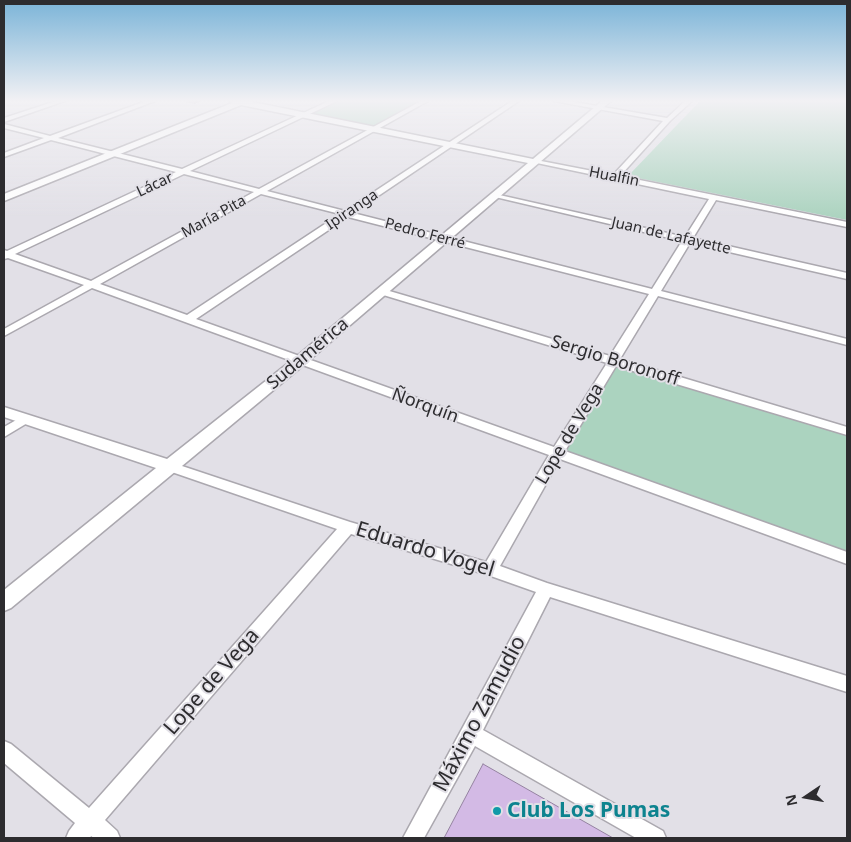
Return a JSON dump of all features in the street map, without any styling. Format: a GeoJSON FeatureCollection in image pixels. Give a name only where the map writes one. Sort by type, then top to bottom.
{"type":"FeatureCollection","features":[{"type":"Feature","properties":{"kind":"street"},"geometry":{"type":"LineString","coordinates":[[4,154],[43,140]]}},
{"type":"Feature","properties":{"kind":"street","name":"Pedro Ferré"},"geometry":{"type":"LineString","coordinates":[[65,140],[445,240],[847,342]]}},
{"type":"Feature","properties":{"kind":"street"},"geometry":{"type":"LineString","coordinates":[[4,198],[145,140]]}},
{"type":"Feature","properties":{"kind":"street","name":"Lácar"},"geometry":{"type":"LineString","coordinates":[[5,254],[251,140]]}},
{"type":"Feature","properties":{"kind":"street","name":"María Pita"},"geometry":{"type":"LineString","coordinates":[[4,333],[354,140]]}},
{"type":"Feature","properties":{"kind":"street","name":"Hualfin"},"geometry":{"type":"LineString","coordinates":[[428,140],[847,224]]}},
{"type":"Feature","properties":{"kind":"street","name":"Ipiranga"},"geometry":{"type":"LineString","coordinates":[[188,319],[457,140]]}},
{"type":"Feature","properties":{"kind":"street","name":"Sudamérica"},"geometry":{"type":"LineString","coordinates":[[4,602],[301,360],[561,140]]}},
{"type":"Feature","properties":{"kind":"street"},"geometry":{"type":"LineString","coordinates":[[615,177],[649,140]]}},
{"type":"Feature","properties":{"kind":"street","name":"Juan de Lafayette"},"geometry":{"type":"LineString","coordinates":[[495,196],[847,276]]}},
{"type":"Feature","properties":{"kind":"street","name":"Lope de Vega"},"geometry":{"type":"LineString","coordinates":[[490,569],[557,454],[687,239],[714,198]]}},
{"type":"Feature","properties":{"kind":"street","name":"Ñorquín"},"geometry":{"type":"LineString","coordinates":[[5,254],[847,558]]}},
{"type":"Feature","properties":{"kind":"street","name":"Sergio Boronoff"},"geometry":{"type":"LineString","coordinates":[[383,292],[847,430]]}},
{"type":"Feature","properties":{"kind":"street","name":"Eduardo Vogel"},"geometry":{"type":"LineString","coordinates":[[4,412],[348,527],[490,569],[546,589],[847,684]]}},
{"type":"Feature","properties":{"kind":"street"},"geometry":{"type":"LineString","coordinates":[[4,433],[25,419]]}},
{"type":"Feature","properties":{"kind":"street","name":"Lope de Vega"},"geometry":{"type":"LineString","coordinates":[[76,838],[348,527]]}},
{"type":"Feature","properties":{"kind":"street","name":"Máximo Zamudio"},"geometry":{"type":"LineString","coordinates":[[413,838],[471,734],[546,589]]}},
{"type":"Feature","properties":{"kind":"street"},"geometry":{"type":"LineString","coordinates":[[471,734],[656,838]]}},
{"type":"Feature","properties":{"kind":"street"},"geometry":{"type":"LineString","coordinates":[[4,750],[110,838]]}},
{"type":"Feature","properties":{"kind":"green space"},"geometry":{"type":"Polygon","coordinates":[[[662,140],[847,140],[847,220],[628,176],[662,140]]]}},
{"type":"Feature","properties":{"kind":"green space"},"geometry":{"type":"Polygon","coordinates":[[[615,360],[847,431],[847,558],[557,453],[615,360]]]}},
{"type":"Feature","properties":{"kind":"building"},"geometry":{"type":"Polygon","coordinates":[[[483,764],[613,838],[444,838],[483,764]]]}},
{"type":"Feature","properties":{"kind":"place","name":"Club Los Pumas"},"geometry":{"type":"Point","coordinates":[497,811]}}]}
